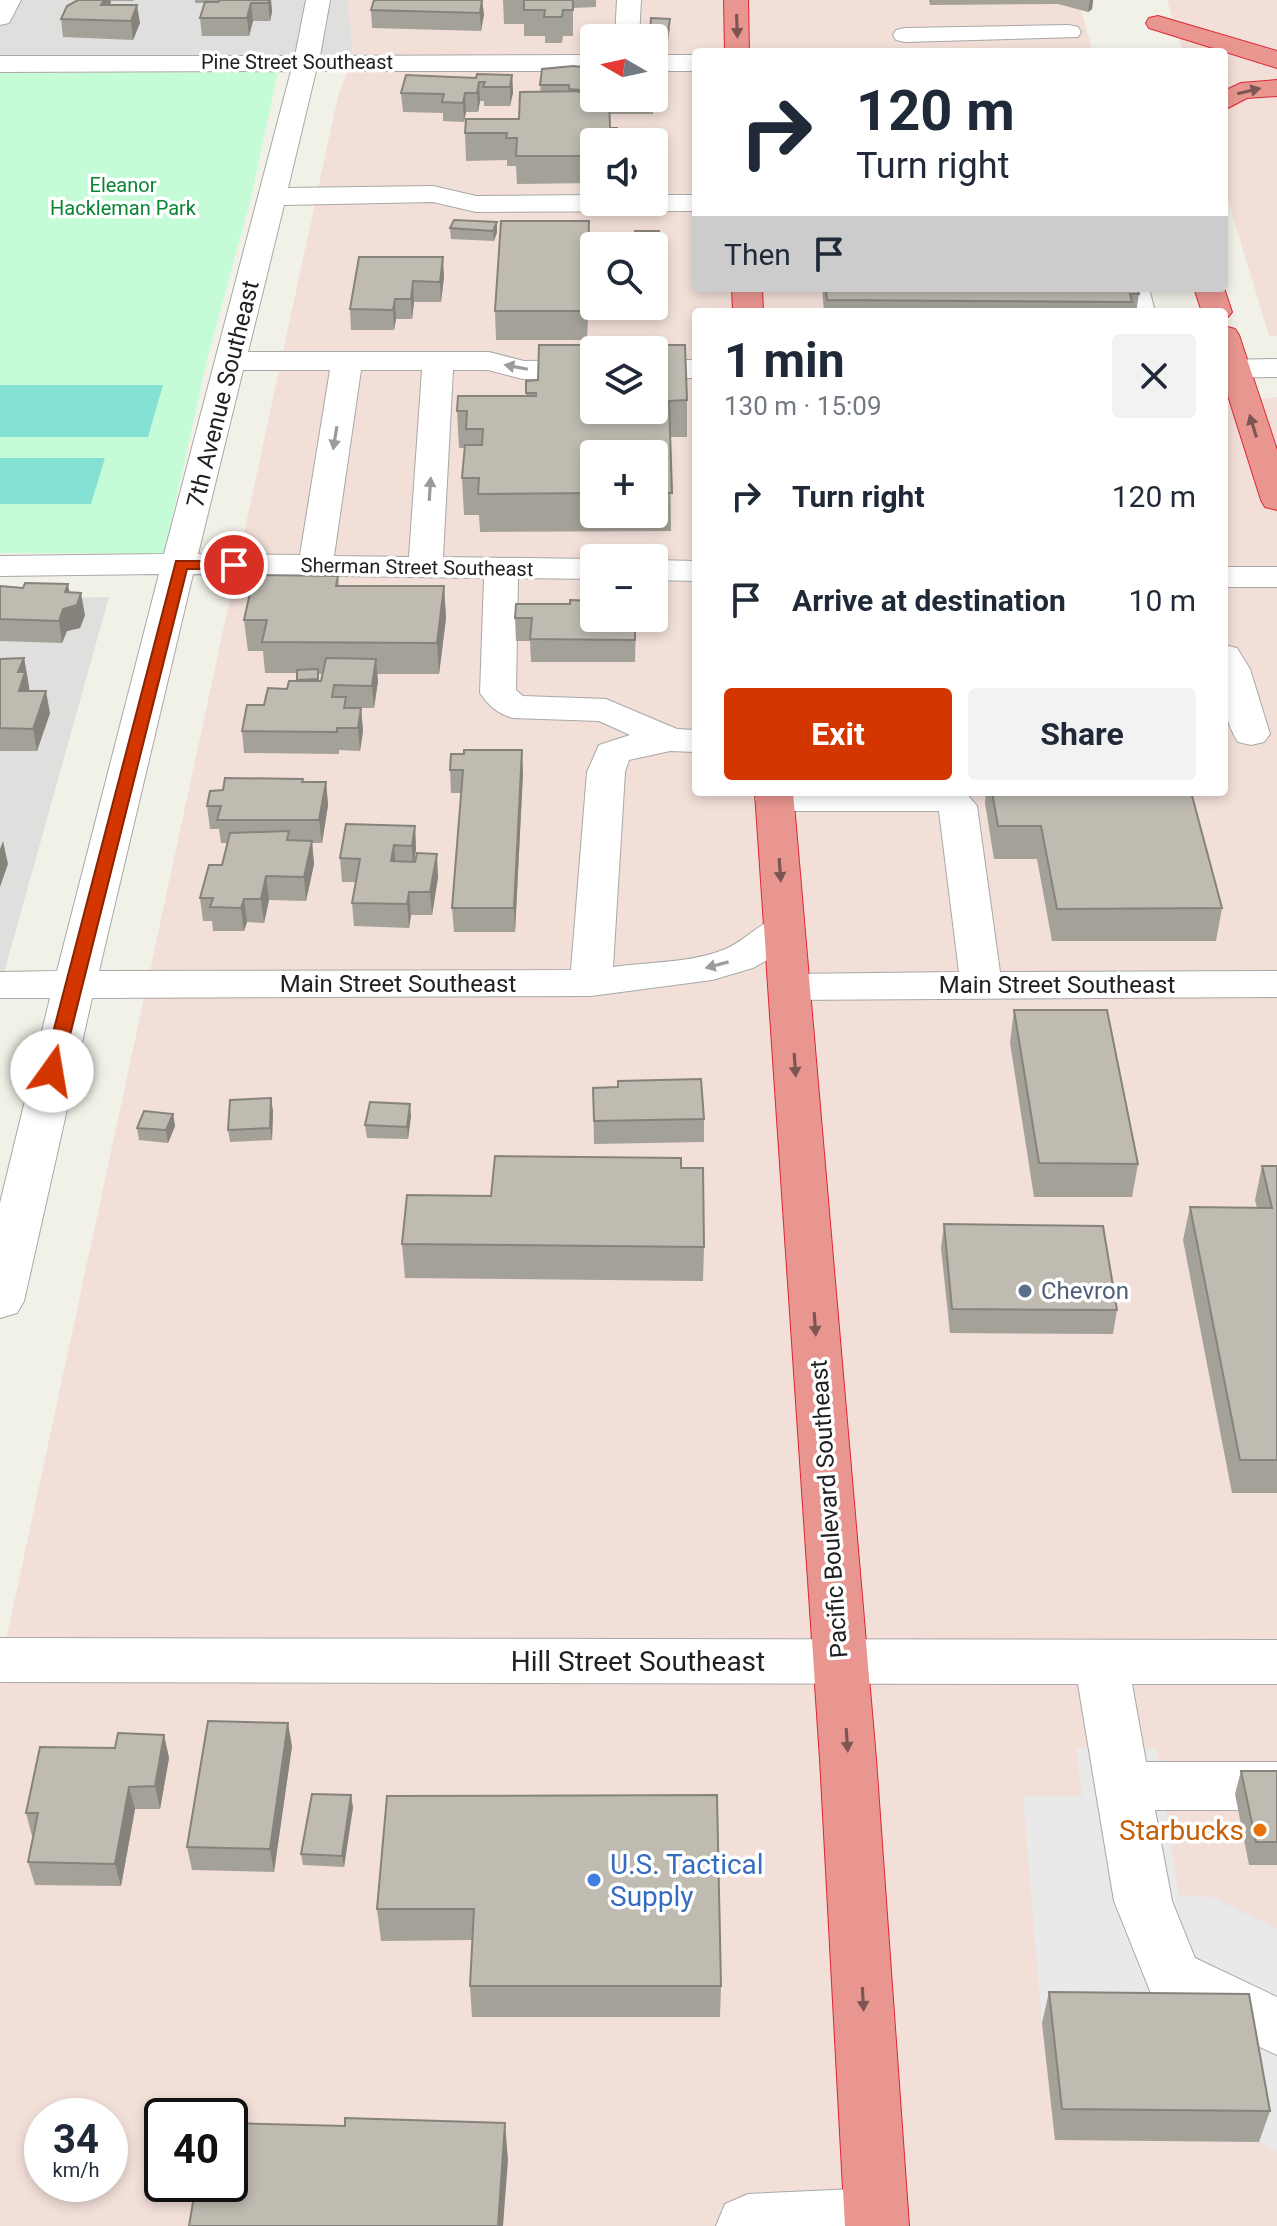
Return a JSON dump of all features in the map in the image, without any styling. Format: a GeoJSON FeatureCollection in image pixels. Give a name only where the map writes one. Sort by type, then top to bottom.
{"type":"FeatureCollection","features":[{"type":"Feature","properties":{"kind":"highway"},"geometry":{"type":"LineString","coordinates":[[736,0],[737,48]]}},
{"type":"Feature","properties":{"kind":"highway"},"geometry":{"type":"LineString","coordinates":[[1146,0],[1158,23],[1162,48]]}},
{"type":"Feature","properties":{"kind":"highway"},"geometry":{"type":"LineString","coordinates":[[1158,23],[1277,60]]}},
{"type":"Feature","properties":{"kind":"highway"},"geometry":{"type":"LineString","coordinates":[[1228,99],[1241,91],[1277,88]]}},
{"type":"Feature","properties":{"kind":"highway"},"geometry":{"type":"LineString","coordinates":[[1230,369],[1277,500]]}},
{"type":"Feature","properties":{"kind":"highway","name":"Pacific Boulevard Southeast"},"geometry":{"type":"LineString","coordinates":[[774,796],[841,1662],[876,2223]]}},
{"type":"Feature","properties":{"kind":"street"},"geometry":{"type":"LineString","coordinates":[[0,18],[9,0]]}},
{"type":"Feature","properties":{"kind":"street","name":"7th Avenue Southeast"},"geometry":{"type":"LineString","coordinates":[[0,1301],[72,985],[181,564],[306,62],[318,0]]}},
{"type":"Feature","properties":{"kind":"street"},"geometry":{"type":"LineString","coordinates":[[628,24],[629,0]]}},
{"type":"Feature","properties":{"kind":"street"},"geometry":{"type":"LineString","coordinates":[[905,33],[1069,32]]}},
{"type":"Feature","properties":{"kind":"street","name":"Pine Street Southeast"},"geometry":{"type":"LineString","coordinates":[[0,64],[580,63]]}},
{"type":"Feature","properties":{"kind":"street"},"geometry":{"type":"LineString","coordinates":[[668,63],[692,63]]}},
{"type":"Feature","properties":{"kind":"street"},"geometry":{"type":"LineString","coordinates":[[272,197],[433,194],[476,204],[692,203]]}},
{"type":"Feature","properties":{"kind":"street"},"geometry":{"type":"LineString","coordinates":[[231,361],[489,361],[523,370],[580,369]]}},
{"type":"Feature","properties":{"kind":"street"},"geometry":{"type":"LineString","coordinates":[[315,566],[347,361]]}},
{"type":"Feature","properties":{"kind":"street"},"geometry":{"type":"LineString","coordinates":[[425,567],[438,361]]}},
{"type":"Feature","properties":{"kind":"street"},"geometry":{"type":"LineString","coordinates":[[1230,369],[1277,368]]}},
{"type":"Feature","properties":{"kind":"street"},"geometry":{"type":"LineString","coordinates":[[668,369],[692,369]]}},
{"type":"Feature","properties":{"kind":"street","name":"Sherman Street Southeast"},"geometry":{"type":"LineString","coordinates":[[0,566],[181,564],[580,569]]}},
{"type":"Feature","properties":{"kind":"street"},"geometry":{"type":"LineString","coordinates":[[501,568],[498,693],[513,707],[606,710],[683,740]]}},
{"type":"Feature","properties":{"kind":"street"},"geometry":{"type":"LineString","coordinates":[[668,570],[692,571]]}},
{"type":"Feature","properties":{"kind":"street"},"geometry":{"type":"LineString","coordinates":[[1228,577],[1277,577]]}},
{"type":"Feature","properties":{"kind":"street"},"geometry":{"type":"LineString","coordinates":[[1228,662],[1251,734]]}},
{"type":"Feature","properties":{"kind":"street"},"geometry":{"type":"LineString","coordinates":[[591,983],[612,753],[631,746],[683,740]]}},
{"type":"Feature","properties":{"kind":"street"},"geometry":{"type":"LineString","coordinates":[[774,796],[950,799],[958,806],[981,985]]}},
{"type":"Feature","properties":{"kind":"street","name":"Main Street Southeast"},"geometry":{"type":"LineString","coordinates":[[0,985],[591,983],[712,967],[738,959],[764,945],[784,927]]}},
{"type":"Feature","properties":{"kind":"street","name":"Main Street Southeast"},"geometry":{"type":"LineString","coordinates":[[789,987],[1277,984]]}},
{"type":"Feature","properties":{"kind":"street","name":"Hill Street Southeast"},"geometry":{"type":"LineString","coordinates":[[0,1660],[1277,1662]]}},
{"type":"Feature","properties":{"kind":"street"},"geometry":{"type":"LineString","coordinates":[[1101,1662],[1143,1901],[1173,1977],[1277,2027]]}},
{"type":"Feature","properties":{"kind":"street"},"geometry":{"type":"LineString","coordinates":[[1123,1786],[1277,1786]]}},
{"type":"Feature","properties":{"kind":"street"},"geometry":{"type":"LineString","coordinates":[[748,2226],[876,2223]]}},
{"type":"Feature","properties":{"kind":"shaded area"},"geometry":{"type":"Polygon","coordinates":[[[0,0],[348,0],[353,55],[0,57],[0,0]]]}},
{"type":"Feature","properties":{"kind":"shaded area"},"geometry":{"type":"Polygon","coordinates":[[[348,0],[1078,0],[1092,48],[692,48],[692,292],[1128,292],[1130,308],[692,308],[692,796],[1228,796],[1228,403],[1277,397],[1277,2226],[0,2226],[0,1668],[338,96],[353,55],[348,0]]]}},
{"type":"Feature","properties":{"kind":"shaded area"},"geometry":{"type":"Polygon","coordinates":[[[1167,0],[1277,0],[1277,336],[1269,336],[1228,200],[1228,48],[1182,48],[1167,0]]]}},
{"type":"Feature","properties":{"kind":"shaded area"},"geometry":{"type":"Polygon","coordinates":[[[0,385],[163,385],[148,437],[0,437],[0,385]]]}},
{"type":"Feature","properties":{"kind":"shaded area"},"geometry":{"type":"Polygon","coordinates":[[[0,458],[105,458],[91,504],[0,504],[0,458]]]}},
{"type":"Feature","properties":{"kind":"shaded area"},"geometry":{"type":"Polygon","coordinates":[[[109,597],[0,987],[0,599],[109,597]]]}},
{"type":"Feature","properties":{"kind":"shaded area"},"geometry":{"type":"Polygon","coordinates":[[[1076,1747],[1156,1749],[1179,1895],[1212,1897],[1277,1929],[1277,2151],[1259,2142],[1239,2025],[1042,2023],[1023,1796],[1082,1796],[1076,1747]]]}},
{"type":"Feature","properties":{"kind":"green space","name":"Eleanor Hackleman Park"},"geometry":{"type":"Polygon","coordinates":[[[278,72],[251,198],[207,360],[164,554],[0,553],[0,73],[278,72]]]}},
{"type":"Feature","properties":{"kind":"building"},"geometry":{"type":"Polygon","coordinates":[[[78,0],[104,0],[101,5],[137,5],[131,21],[61,19],[67,6],[78,0]]]}},
{"type":"Feature","properties":{"kind":"building"},"geometry":{"type":"Polygon","coordinates":[[[269,0],[268,3],[251,3],[247,18],[200,18],[205,2],[269,0]]]}},
{"type":"Feature","properties":{"kind":"building"},"geometry":{"type":"Polygon","coordinates":[[[374,0],[482,0],[480,13],[371,10],[374,0]]]}},
{"type":"Feature","properties":{"kind":"building"},"geometry":{"type":"Polygon","coordinates":[[[524,0],[573,0],[573,10],[563,10],[562,17],[544,17],[545,10],[524,10],[524,0]]]}},
{"type":"Feature","properties":{"kind":"building"},"geometry":{"type":"Polygon","coordinates":[[[651,18],[670,19],[668,32],[668,24],[651,24],[651,18]]]}},
{"type":"Feature","properties":{"kind":"building"},"geometry":{"type":"Polygon","coordinates":[[[580,67],[580,92],[569,89],[569,85],[540,85],[542,69],[580,67]]]}},
{"type":"Feature","properties":{"kind":"building"},"geometry":{"type":"Polygon","coordinates":[[[477,74],[512,75],[510,87],[483,87],[485,82],[479,82],[477,93],[465,93],[463,103],[442,102],[444,94],[401,93],[406,75],[476,78],[477,74]]]}},
{"type":"Feature","properties":{"kind":"building"},"geometry":{"type":"Polygon","coordinates":[[[580,91],[580,112],[609,112],[610,128],[580,128],[580,156],[516,156],[517,138],[506,138],[507,133],[465,133],[466,119],[519,119],[520,92],[580,91]]]}},
{"type":"Feature","properties":{"kind":"building"},"geometry":{"type":"Polygon","coordinates":[[[454,220],[497,222],[493,231],[450,228],[454,220]]]}},
{"type":"Feature","properties":{"kind":"building"},"geometry":{"type":"Polygon","coordinates":[[[501,221],[589,221],[589,232],[580,232],[580,311],[495,311],[501,221]]]}},
{"type":"Feature","properties":{"kind":"building"},"geometry":{"type":"Polygon","coordinates":[[[359,257],[443,257],[440,282],[413,281],[411,299],[395,299],[393,310],[350,309],[359,257]]]}},
{"type":"Feature","properties":{"kind":"building"},"geometry":{"type":"Polygon","coordinates":[[[826,292],[1139,294],[1130,294],[1132,302],[827,300],[826,292]]]}},
{"type":"Feature","properties":{"kind":"building"},"geometry":{"type":"Polygon","coordinates":[[[539,345],[580,345],[580,424],[668,424],[668,345],[685,345],[687,400],[669,401],[672,493],[668,493],[668,440],[580,440],[580,493],[478,494],[479,478],[462,478],[465,445],[482,445],[483,429],[466,429],[467,411],[457,411],[458,396],[536,396],[536,393],[526,393],[526,381],[538,380],[539,345]]]}},
{"type":"Feature","properties":{"kind":"building"},"geometry":{"type":"Polygon","coordinates":[[[254,575],[338,576],[336,586],[444,586],[437,643],[262,642],[267,620],[244,620],[254,575]]]}},
{"type":"Feature","properties":{"kind":"building"},"geometry":{"type":"Polygon","coordinates":[[[25,583],[68,584],[65,592],[81,593],[77,605],[63,609],[59,621],[0,619],[0,586],[23,588],[25,583]]]}},
{"type":"Feature","properties":{"kind":"building"},"geometry":{"type":"Polygon","coordinates":[[[570,600],[580,600],[580,632],[635,632],[635,640],[530,639],[532,618],[515,618],[516,604],[570,604],[570,600]]]}},
{"type":"Feature","properties":{"kind":"building"},"geometry":{"type":"Polygon","coordinates":[[[24,658],[18,672],[25,672],[19,691],[46,691],[33,729],[0,728],[0,659],[24,658]]]}},
{"type":"Feature","properties":{"kind":"building"},"geometry":{"type":"Polygon","coordinates":[[[326,658],[376,659],[372,686],[334,685],[332,697],[346,697],[344,708],[361,708],[358,728],[337,728],[337,732],[242,731],[247,705],[264,705],[268,688],[287,689],[289,681],[321,681],[326,658]]]}},
{"type":"Feature","properties":{"kind":"building"},"geometry":{"type":"Polygon","coordinates":[[[318,669],[318,679],[297,680],[297,670],[318,669]]]}},
{"type":"Feature","properties":{"kind":"building"},"geometry":{"type":"Polygon","coordinates":[[[464,750],[522,750],[514,908],[452,908],[463,770],[450,770],[451,754],[464,754],[464,750]]]}},
{"type":"Feature","properties":{"kind":"building"},"geometry":{"type":"Polygon","coordinates":[[[225,778],[326,782],[319,820],[217,820],[221,806],[207,806],[210,791],[223,790],[225,778]]]}},
{"type":"Feature","properties":{"kind":"building"},"geometry":{"type":"Polygon","coordinates":[[[993,796],[1192,796],[1222,908],[1057,909],[1041,826],[998,826],[993,796]]]}},
{"type":"Feature","properties":{"kind":"building"},"geometry":{"type":"Polygon","coordinates":[[[346,824],[415,826],[412,846],[394,845],[391,861],[415,862],[417,853],[437,854],[430,892],[409,892],[407,904],[352,903],[360,859],[340,858],[346,824]]]}},
{"type":"Feature","properties":{"kind":"building"},"geometry":{"type":"Polygon","coordinates":[[[289,831],[287,840],[312,841],[304,877],[266,876],[261,899],[244,899],[241,908],[210,907],[213,898],[200,898],[209,865],[222,865],[230,833],[289,831]]]}},
{"type":"Feature","properties":{"kind":"building"},"geometry":{"type":"Polygon","coordinates":[[[1014,1010],[1107,1010],[1138,1164],[1039,1163],[1014,1010]]]}},
{"type":"Feature","properties":{"kind":"building"},"geometry":{"type":"Polygon","coordinates":[[[701,1079],[704,1119],[594,1121],[593,1088],[618,1087],[618,1081],[701,1079]]]}},
{"type":"Feature","properties":{"kind":"building"},"geometry":{"type":"Polygon","coordinates":[[[271,1098],[270,1128],[228,1130],[230,1100],[271,1098]]]}},
{"type":"Feature","properties":{"kind":"building"},"geometry":{"type":"Polygon","coordinates":[[[370,1102],[410,1104],[407,1127],[365,1125],[370,1102]]]}},
{"type":"Feature","properties":{"kind":"building"},"geometry":{"type":"Polygon","coordinates":[[[144,1111],[173,1114],[166,1130],[137,1128],[144,1111]]]}},
{"type":"Feature","properties":{"kind":"building"},"geometry":{"type":"Polygon","coordinates":[[[495,1156],[681,1158],[681,1168],[703,1168],[704,1247],[402,1244],[407,1195],[491,1196],[495,1156]]]}},
{"type":"Feature","properties":{"kind":"building"},"geometry":{"type":"Polygon","coordinates":[[[1262,1166],[1277,1166],[1277,1460],[1240,1460],[1190,1207],[1272,1208],[1262,1166]]]}},
{"type":"Feature","properties":{"kind":"building","name":"Chevron"},"geometry":{"type":"Polygon","coordinates":[[[944,1224],[1103,1226],[1117,1310],[952,1309],[944,1224]]]}},
{"type":"Feature","properties":{"kind":"building"},"geometry":{"type":"Polygon","coordinates":[[[208,1721],[288,1723],[270,1849],[187,1847],[208,1721]]]}},
{"type":"Feature","properties":{"kind":"building"},"geometry":{"type":"Polygon","coordinates":[[[118,1733],[164,1735],[155,1786],[129,1787],[115,1864],[28,1862],[38,1813],[26,1813],[40,1747],[115,1748],[118,1733]]]}},
{"type":"Feature","properties":{"kind":"building"},"geometry":{"type":"Polygon","coordinates":[[[1241,1771],[1277,1771],[1277,1842],[1256,1842],[1241,1771]]]}},
{"type":"Feature","properties":{"kind":"building"},"geometry":{"type":"Polygon","coordinates":[[[312,1794],[351,1795],[342,1856],[301,1854],[312,1794]]]}},
{"type":"Feature","properties":{"kind":"building"},"geometry":{"type":"Polygon","coordinates":[[[717,1795],[721,1986],[470,1986],[474,1909],[377,1909],[387,1796],[717,1795]]]}},
{"type":"Feature","properties":{"kind":"building"},"geometry":{"type":"Polygon","coordinates":[[[1049,1992],[1249,1994],[1270,2111],[1062,2109],[1049,1992]]]}},
{"type":"Feature","properties":{"kind":"building"},"geometry":{"type":"Polygon","coordinates":[[[345,2118],[505,2123],[498,2226],[189,2226],[193,2202],[248,2202],[248,2123],[345,2126],[345,2118]]]}},
{"type":"Feature","properties":{"kind":"place","name":"Chevron"},"geometry":{"type":"Point","coordinates":[1025,1291]}},
{"type":"Feature","properties":{"kind":"place","name":"Starbucks"},"geometry":{"type":"Point","coordinates":[1260,1830]}},
{"type":"Feature","properties":{"kind":"place","name":"U.S. Tactical Supply"},"geometry":{"type":"Point","coordinates":[594,1880]}},
{"type":"Feature","properties":{"kind":"route"},"geometry":{"type":"LineString","coordinates":[[52,1071],[181,564],[234,565]]}}]}
